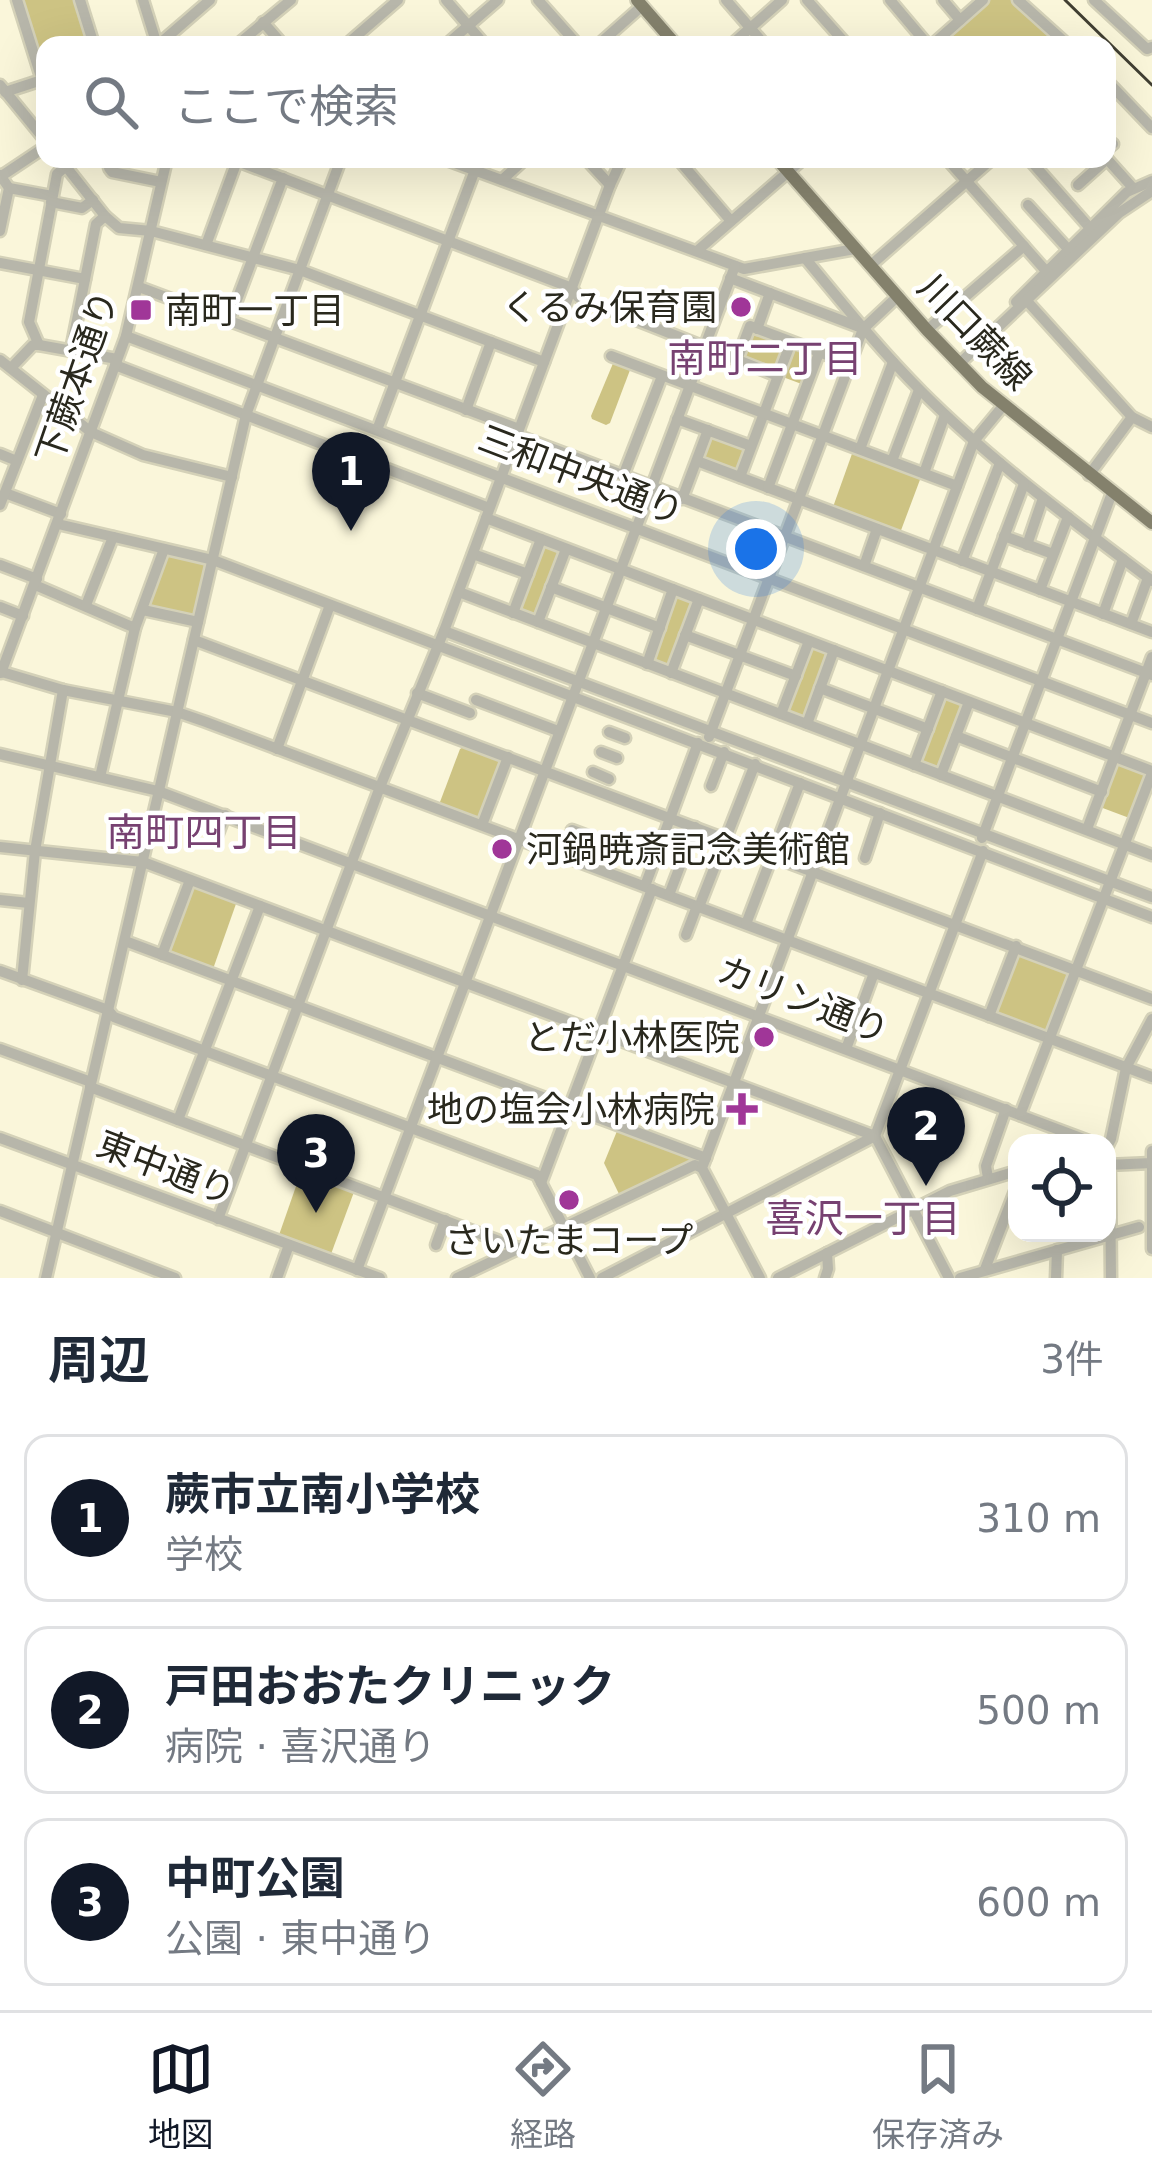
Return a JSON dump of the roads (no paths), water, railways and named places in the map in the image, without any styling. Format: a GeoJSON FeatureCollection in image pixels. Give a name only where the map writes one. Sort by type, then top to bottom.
{"type":"FeatureCollection","features":[{"type":"Feature","properties":{"kind":"main road"},"geometry":{"type":"LineString","coordinates":[[640,3],[668,36]]}},
{"type":"Feature","properties":{"kind":"main road","name":"川口蕨線"},"geometry":{"type":"LineString","coordinates":[[784,168],[959,364],[1003,406],[1152,524]]}},
{"type":"Feature","properties":{"kind":"street"},"geometry":{"type":"LineString","coordinates":[[17,0],[36,56]]}},
{"type":"Feature","properties":{"kind":"street"},"geometry":{"type":"LineString","coordinates":[[80,0],[91,36]]}},
{"type":"Feature","properties":{"kind":"street"},"geometry":{"type":"LineString","coordinates":[[143,0],[155,36]]}},
{"type":"Feature","properties":{"kind":"street"},"geometry":{"type":"LineString","coordinates":[[168,36],[210,0]]}},
{"type":"Feature","properties":{"kind":"street"},"geometry":{"type":"LineString","coordinates":[[247,36],[291,0]]}},
{"type":"Feature","properties":{"kind":"street"},"geometry":{"type":"LineString","coordinates":[[356,36],[398,0]]}},
{"type":"Feature","properties":{"kind":"street"},"geometry":{"type":"LineString","coordinates":[[446,0],[477,36]]}},
{"type":"Feature","properties":{"kind":"street"},"geometry":{"type":"LineString","coordinates":[[456,36],[498,0]]}},
{"type":"Feature","properties":{"kind":"street"},"geometry":{"type":"LineString","coordinates":[[538,0],[570,36]]}},
{"type":"Feature","properties":{"kind":"street"},"geometry":{"type":"LineString","coordinates":[[726,0],[757,36]]}},
{"type":"Feature","properties":{"kind":"street"},"geometry":{"type":"LineString","coordinates":[[741,36],[782,0]]}},
{"type":"Feature","properties":{"kind":"street"},"geometry":{"type":"LineString","coordinates":[[807,0],[839,36]]}},
{"type":"Feature","properties":{"kind":"street"},"geometry":{"type":"LineString","coordinates":[[890,0],[922,36]]}},
{"type":"Feature","properties":{"kind":"street"},"geometry":{"type":"LineString","coordinates":[[943,0],[960,20]]}},
{"type":"Feature","properties":{"kind":"street"},"geometry":{"type":"LineString","coordinates":[[941,36],[983,0]]}},
{"type":"Feature","properties":{"kind":"street"},"geometry":{"type":"LineString","coordinates":[[1018,0],[1058,36]]}},
{"type":"Feature","properties":{"kind":"street"},"geometry":{"type":"LineString","coordinates":[[1094,0],[1147,49],[1152,47]]}},
{"type":"Feature","properties":{"kind":"street"},"geometry":{"type":"LineString","coordinates":[[607,36],[640,3]]}},
{"type":"Feature","properties":{"kind":"street"},"geometry":{"type":"LineString","coordinates":[[263,22],[275,36]]}},
{"type":"Feature","properties":{"kind":"street"},"geometry":{"type":"LineString","coordinates":[[36,82],[3,88],[36,132]]}},
{"type":"Feature","properties":{"kind":"street"},"geometry":{"type":"LineString","coordinates":[[1116,90],[1152,128]]}},
{"type":"Feature","properties":{"kind":"street"},"geometry":{"type":"LineString","coordinates":[[0,231],[2,179],[36,151]]}},
{"type":"Feature","properties":{"kind":"street"},"geometry":{"type":"LineString","coordinates":[[39,345],[29,322],[60,168]]}},
{"type":"Feature","properties":{"kind":"street"},"geometry":{"type":"LineString","coordinates":[[67,168],[119,228],[151,231],[300,270],[544,362]]}},
{"type":"Feature","properties":{"kind":"street"},"geometry":{"type":"LineString","coordinates":[[109,168],[160,182]]}},
{"type":"Feature","properties":{"kind":"street","name":"下蕨本通り"},"geometry":{"type":"LineString","coordinates":[[2,668],[125,336],[164,168]]}},
{"type":"Feature","properties":{"kind":"street"},"geometry":{"type":"LineString","coordinates":[[206,245],[238,168]]}},
{"type":"Feature","properties":{"kind":"street"},"geometry":{"type":"LineString","coordinates":[[258,168],[572,288],[578,297],[778,376]]}},
{"type":"Feature","properties":{"kind":"street"},"geometry":{"type":"LineString","coordinates":[[46,1278],[246,415],[338,168]]}},
{"type":"Feature","properties":{"kind":"street"},"geometry":{"type":"LineString","coordinates":[[470,168],[697,251],[770,293],[863,328]]}},
{"type":"Feature","properties":{"kind":"street"},"geometry":{"type":"LineString","coordinates":[[502,179],[515,168]]}},
{"type":"Feature","properties":{"kind":"street"},"geometry":{"type":"LineString","coordinates":[[594,168],[610,185]]}},
{"type":"Feature","properties":{"kind":"street"},"geometry":{"type":"LineString","coordinates":[[218,1219],[618,168]]}},
{"type":"Feature","properties":{"kind":"street"},"geometry":{"type":"LineString","coordinates":[[686,168],[731,221]]}},
{"type":"Feature","properties":{"kind":"street"},"geometry":{"type":"LineString","coordinates":[[697,251],[793,168]]}},
{"type":"Feature","properties":{"kind":"street"},"geometry":{"type":"LineString","coordinates":[[954,168],[1047,276]]}},
{"type":"Feature","properties":{"kind":"street"},"geometry":{"type":"LineString","coordinates":[[871,266],[981,168]]}},
{"type":"Feature","properties":{"kind":"street"},"geometry":{"type":"LineString","coordinates":[[1037,168],[1089,227]]}},
{"type":"Feature","properties":{"kind":"street"},"geometry":{"type":"LineString","coordinates":[[1078,185],[1097,168]]}},
{"type":"Feature","properties":{"kind":"street"},"geometry":{"type":"LineString","coordinates":[[1115,168],[1133,188]]}},
{"type":"Feature","properties":{"kind":"street"},"geometry":{"type":"LineString","coordinates":[[377,430],[476,170]]}},
{"type":"Feature","properties":{"kind":"street"},"geometry":{"type":"LineString","coordinates":[[229,321],[283,178]]}},
{"type":"Feature","properties":{"kind":"street"},"geometry":{"type":"LineString","coordinates":[[2,179],[82,208],[93,200]]}},
{"type":"Feature","properties":{"kind":"street"},"geometry":{"type":"LineString","coordinates":[[959,364],[1027,302],[1089,227],[1133,188],[1152,181]]}},
{"type":"Feature","properties":{"kind":"street"},"geometry":{"type":"LineString","coordinates":[[1010,315],[1011,307],[1119,212],[1152,191]]}},
{"type":"Feature","properties":{"kind":"street"},"geometry":{"type":"LineString","coordinates":[[1028,205],[1068,249]]}},
{"type":"Feature","properties":{"kind":"street"},"geometry":{"type":"LineString","coordinates":[[71,350],[96,224],[106,216]]}},
{"type":"Feature","properties":{"kind":"street"},"geometry":{"type":"LineString","coordinates":[[927,330],[1024,246]]}},
{"type":"Feature","properties":{"kind":"street"},"geometry":{"type":"LineString","coordinates":[[732,272],[855,249]]}},
{"type":"Feature","properties":{"kind":"street"},"geometry":{"type":"LineString","coordinates":[[806,258],[893,362],[945,415],[1024,484],[1150,580],[1131,624]]}},
{"type":"Feature","properties":{"kind":"street"},"geometry":{"type":"LineString","coordinates":[[0,263],[85,278]]}},
{"type":"Feature","properties":{"kind":"street"},"geometry":{"type":"LineString","coordinates":[[357,1270],[732,272]]}},
{"type":"Feature","properties":{"kind":"street"},"geometry":{"type":"LineString","coordinates":[[139,287],[466,410],[682,499],[1149,674]]}},
{"type":"Feature","properties":{"kind":"street"},"geometry":{"type":"LineString","coordinates":[[757,328],[770,293]]}},
{"type":"Feature","properties":{"kind":"street"},"geometry":{"type":"LineString","coordinates":[[541,1183],[623,964],[671,817],[726,694],[863,328],[898,296]]}},
{"type":"Feature","properties":{"kind":"street"},"geometry":{"type":"LineString","coordinates":[[1027,302],[1132,417],[1152,428]]}},
{"type":"Feature","properties":{"kind":"street"},"geometry":{"type":"LineString","coordinates":[[736,360],[750,326],[850,364]]}},
{"type":"Feature","properties":{"kind":"street","name":"三和中央通り"},"geometry":{"type":"LineString","coordinates":[[125,336],[1152,722]]}},
{"type":"Feature","properties":{"kind":"street"},"geometry":{"type":"LineString","coordinates":[[466,410],[491,342]]}},
{"type":"Feature","properties":{"kind":"street"},"geometry":{"type":"LineString","coordinates":[[740,477],[791,342]]}},
{"type":"Feature","properties":{"kind":"street"},"geometry":{"type":"LineString","coordinates":[[11,368],[33,345],[116,362],[566,549],[1152,772],[1020,1115]]}},
{"type":"Feature","properties":{"kind":"street"},"geometry":{"type":"LineString","coordinates":[[768,488],[819,352]]}},
{"type":"Feature","properties":{"kind":"street"},"geometry":{"type":"LineString","coordinates":[[610,356],[957,486]]}},
{"type":"Feature","properties":{"kind":"street"},"geometry":{"type":"LineString","coordinates":[[0,360],[91,431],[143,455],[232,478]]}},
{"type":"Feature","properties":{"kind":"street"},"geometry":{"type":"LineString","coordinates":[[860,449],[893,362]]}},
{"type":"Feature","properties":{"kind":"street"},"geometry":{"type":"LineString","coordinates":[[623,476],[662,376]]}},
{"type":"Feature","properties":{"kind":"street"},"geometry":{"type":"LineString","coordinates":[[892,461],[919,390]]}},
{"type":"Feature","properties":{"kind":"street"},"geometry":{"type":"LineString","coordinates":[[43,395],[2,499],[113,537],[213,560],[1152,917]]}},
{"type":"Feature","properties":{"kind":"street"},"geometry":{"type":"LineString","coordinates":[[704,1163],[974,441],[1003,406]]}},
{"type":"Feature","properties":{"kind":"street"},"geometry":{"type":"LineString","coordinates":[[924,473],[945,415]]}},
{"type":"Feature","properties":{"kind":"street"},"geometry":{"type":"LineString","coordinates":[[1089,475],[1132,417]]}},
{"type":"Feature","properties":{"kind":"street"},"geometry":{"type":"LineString","coordinates":[[677,419],[752,446]]}},
{"type":"Feature","properties":{"kind":"street"},"geometry":{"type":"LineString","coordinates":[[682,499],[708,430]]}},
{"type":"Feature","properties":{"kind":"street"},"geometry":{"type":"LineString","coordinates":[[0,454],[17,461]]}},
{"type":"Feature","properties":{"kind":"street"},"geometry":{"type":"LineString","coordinates":[[697,461],[1152,632]]}},
{"type":"Feature","properties":{"kind":"street"},"geometry":{"type":"LineString","coordinates":[[962,561],[1000,463]]}},
{"type":"Feature","properties":{"kind":"street"},"geometry":{"type":"LineString","coordinates":[[976,609],[1024,484]]}},
{"type":"Feature","properties":{"kind":"street"},"geometry":{"type":"LineString","coordinates":[[602,1278],[875,1136],[1112,493]]}},
{"type":"Feature","properties":{"kind":"street"},"geometry":{"type":"LineString","coordinates":[[1027,545],[1043,498]]}},
{"type":"Feature","properties":{"kind":"street"},"geometry":{"type":"LineString","coordinates":[[1040,590],[1068,517]]}},
{"type":"Feature","properties":{"kind":"street"},"geometry":{"type":"LineString","coordinates":[[864,566],[878,530]]}},
{"type":"Feature","properties":{"kind":"street"},"geometry":{"type":"LineString","coordinates":[[1004,536],[1054,554]]}},
{"type":"Feature","properties":{"kind":"street"},"geometry":{"type":"LineString","coordinates":[[86,605],[113,537]]}},
{"type":"Feature","properties":{"kind":"street"},"geometry":{"type":"LineString","coordinates":[[513,613],[541,539]]}},
{"type":"Feature","properties":{"kind":"street"},"geometry":{"type":"LineString","coordinates":[[100,777],[134,628],[164,548]]}},
{"type":"Feature","properties":{"kind":"street"},"geometry":{"type":"LineString","coordinates":[[538,622],[566,549]]}},
{"type":"Feature","properties":{"kind":"street"},"geometry":{"type":"LineString","coordinates":[[473,554],[527,574]]}},
{"type":"Feature","properties":{"kind":"street"},"geometry":{"type":"LineString","coordinates":[[1103,614],[1123,559]]}},
{"type":"Feature","properties":{"kind":"street"},"geometry":{"type":"LineString","coordinates":[[0,565],[134,628]]}},
{"type":"Feature","properties":{"kind":"street"},"geometry":{"type":"LineString","coordinates":[[551,587],[660,628]]}},
{"type":"Feature","properties":{"kind":"street"},"geometry":{"type":"LineString","coordinates":[[647,664],[673,590]]}},
{"type":"Feature","properties":{"kind":"street"},"geometry":{"type":"LineString","coordinates":[[459,592],[1152,855]]}},
{"type":"Feature","properties":{"kind":"street"},"geometry":{"type":"LineString","coordinates":[[671,673],[698,599]]}},
{"type":"Feature","properties":{"kind":"street"},"geometry":{"type":"LineString","coordinates":[[277,749],[330,604]]}},
{"type":"Feature","properties":{"kind":"street"},"geometry":{"type":"LineString","coordinates":[[0,607],[22,616]]}},
{"type":"Feature","properties":{"kind":"street"},"geometry":{"type":"LineString","coordinates":[[142,610],[198,622]]}},
{"type":"Feature","properties":{"kind":"street"},"geometry":{"type":"LineString","coordinates":[[444,631],[1152,897]]}},
{"type":"Feature","properties":{"kind":"street"},"geometry":{"type":"LineString","coordinates":[[685,635],[796,676]]}},
{"type":"Feature","properties":{"kind":"street"},"geometry":{"type":"LineString","coordinates":[[194,640],[1152,999]]}},
{"type":"Feature","properties":{"kind":"street"},"geometry":{"type":"LineString","coordinates":[[782,714],[809,640]]}},
{"type":"Feature","properties":{"kind":"street"},"geometry":{"type":"LineString","coordinates":[[807,724],[834,650]]}},
{"type":"Feature","properties":{"kind":"street"},"geometry":{"type":"LineString","coordinates":[[1087,829],[1152,657]]}},
{"type":"Feature","properties":{"kind":"street"},"geometry":{"type":"LineString","coordinates":[[2,668],[63,690],[177,712],[1152,1077]]}},
{"type":"Feature","properties":{"kind":"street"},"geometry":{"type":"LineString","coordinates":[[820,688],[928,729]]}},
{"type":"Feature","properties":{"kind":"street"},"geometry":{"type":"LineString","coordinates":[[22,980],[34,851],[63,690]]}},
{"type":"Feature","properties":{"kind":"street"},"geometry":{"type":"LineString","coordinates":[[914,765],[942,691]]}},
{"type":"Feature","properties":{"kind":"street"},"geometry":{"type":"LineString","coordinates":[[417,693],[470,713]]}},
{"type":"Feature","properties":{"kind":"street"},"geometry":{"type":"LineString","coordinates":[[476,700],[558,731]]}},
{"type":"Feature","properties":{"kind":"street"},"geometry":{"type":"LineString","coordinates":[[941,775],[969,702]]}},
{"type":"Feature","properties":{"kind":"street"},"geometry":{"type":"LineString","coordinates":[[608,731],[625,738]]}},
{"type":"Feature","properties":{"kind":"street"},"geometry":{"type":"LineString","coordinates":[[956,736],[1102,792]]}},
{"type":"Feature","properties":{"kind":"street"},"geometry":{"type":"LineString","coordinates":[[601,752],[617,758]]}},
{"type":"Feature","properties":{"kind":"street"},"geometry":{"type":"LineString","coordinates":[[711,786],[724,752]]}},
{"type":"Feature","properties":{"kind":"street","name":"カリン通り"},"geometry":{"type":"LineString","coordinates":[[0,754],[158,791],[1070,1134]]}},
{"type":"Feature","properties":{"kind":"street"},"geometry":{"type":"LineString","coordinates":[[482,825],[508,757]]}},
{"type":"Feature","properties":{"kind":"street"},"geometry":{"type":"LineString","coordinates":[[686,935],[755,764]]}},
{"type":"Feature","properties":{"kind":"street"},"geometry":{"type":"LineString","coordinates":[[593,772],[609,779]]}},
{"type":"Feature","properties":{"kind":"street"},"geometry":{"type":"LineString","coordinates":[[746,924],[800,783]]}},
{"type":"Feature","properties":{"kind":"street"},"geometry":{"type":"LineString","coordinates":[[791,807],[805,812]]}},
{"type":"Feature","properties":{"kind":"street"},"geometry":{"type":"LineString","coordinates":[[1139,808],[1152,813]]}},
{"type":"Feature","properties":{"kind":"street"},"geometry":{"type":"LineString","coordinates":[[865,858],[880,813]]}},
{"type":"Feature","properties":{"kind":"street"},"geometry":{"type":"LineString","coordinates":[[217,836],[225,815]]}},
{"type":"Feature","properties":{"kind":"street"},"geometry":{"type":"LineString","coordinates":[[668,895],[695,827]]}},
{"type":"Feature","properties":{"kind":"street"},"geometry":{"type":"LineString","coordinates":[[572,830],[596,839]]}},
{"type":"Feature","properties":{"kind":"street"},"geometry":{"type":"LineString","coordinates":[[782,831],[795,836]]}},
{"type":"Feature","properties":{"kind":"street"},"geometry":{"type":"LineString","coordinates":[[0,847],[143,862],[875,1136],[949,1278]]}},
{"type":"Feature","properties":{"kind":"street"},"geometry":{"type":"LineString","coordinates":[[162,955],[190,880]]}},
{"type":"Feature","properties":{"kind":"street"},"geometry":{"type":"LineString","coordinates":[[0,900],[29,903]]}},
{"type":"Feature","properties":{"kind":"street"},"geometry":{"type":"LineString","coordinates":[[178,1120],[260,907]]}},
{"type":"Feature","properties":{"kind":"street"},"geometry":{"type":"LineString","coordinates":[[125,940],[704,1163],[760,1278]]}},
{"type":"Feature","properties":{"kind":"street"},"geometry":{"type":"LineString","coordinates":[[989,1016],[1016,946]]}},
{"type":"Feature","properties":{"kind":"street"},"geometry":{"type":"LineString","coordinates":[[0,971],[537,1175],[590,1278]]}},
{"type":"Feature","properties":{"kind":"street"},"geometry":{"type":"LineString","coordinates":[[846,1049],[874,973]]}},
{"type":"Feature","properties":{"kind":"street"},"geometry":{"type":"LineString","coordinates":[[1112,1134],[1126,1068],[1152,1019]]}},
{"type":"Feature","properties":{"kind":"street"},"geometry":{"type":"LineString","coordinates":[[0,1049],[518,1248]]}},
{"type":"Feature","properties":{"kind":"street"},"geometry":{"type":"LineString","coordinates":[[988,1178],[986,1166],[1006,1109]]}},
{"type":"Feature","properties":{"kind":"street","name":"東中通り"},"geometry":{"type":"LineString","coordinates":[[0,1138],[380,1278]]}},
{"type":"Feature","properties":{"kind":"street"},"geometry":{"type":"LineString","coordinates":[[1152,1150],[1152,1249]]}},
{"type":"Feature","properties":{"kind":"street"},"geometry":{"type":"LineString","coordinates":[[457,1278],[704,1163]]}},
{"type":"Feature","properties":{"kind":"street"},"geometry":{"type":"LineString","coordinates":[[1116,1164],[1151,1163]]}},
{"type":"Feature","properties":{"kind":"street"},"geometry":{"type":"LineString","coordinates":[[778,1278],[950,1191],[1008,1174]]}},
{"type":"Feature","properties":{"kind":"street"},"geometry":{"type":"LineString","coordinates":[[0,1211],[175,1278]]}},
{"type":"Feature","properties":{"kind":"street"},"geometry":{"type":"LineString","coordinates":[[985,1270],[1008,1212]]}},
{"type":"Feature","properties":{"kind":"street"},"geometry":{"type":"LineString","coordinates":[[436,1245],[445,1220]]}},
{"type":"Feature","properties":{"kind":"street"},"geometry":{"type":"LineString","coordinates":[[1116,1227],[1149,1227]]}},
{"type":"Feature","properties":{"kind":"street"},"geometry":{"type":"LineString","coordinates":[[960,1278],[1076,1242]]}},
{"type":"Feature","properties":{"kind":"street"},"geometry":{"type":"LineString","coordinates":[[1111,1242],[1112,1278]]}},
{"type":"Feature","properties":{"kind":"street"},"geometry":{"type":"LineString","coordinates":[[277,1278],[289,1245]]}},
{"type":"Feature","properties":{"kind":"street"},"geometry":{"type":"LineString","coordinates":[[1056,1278],[1058,1250]]}},
{"type":"Feature","properties":{"kind":"street"},"geometry":{"type":"LineString","coordinates":[[825,1278],[827,1253]]}},
{"type":"Feature","properties":{"kind":"street"},"geometry":{"type":"LineString","coordinates":[[126,1278],[132,1262]]}},
{"type":"Feature","properties":{"kind":"railway"},"geometry":{"type":"LineString","coordinates":[[1065,0],[1102,36]]}},
{"type":"Feature","properties":{"kind":"railway"},"geometry":{"type":"LineString","coordinates":[[1116,50],[1152,85]]}},
{"type":"Feature","properties":{"kind":"place","name":"くるみ保育園"},"geometry":{"type":"Point","coordinates":[741,307]}},
{"type":"Feature","properties":{"kind":"place","name":"南町一丁目"},"geometry":{"type":"Point","coordinates":[141,310]}},
{"type":"Feature","properties":{"kind":"place","name":"蕨市立南小学校"},"geometry":{"type":"Point","coordinates":[351,531]}},
{"type":"Feature","properties":{"kind":"place","name":"河鍋暁斎記念美術館"},"geometry":{"type":"Point","coordinates":[502,849]}},
{"type":"Feature","properties":{"kind":"place","name":"とだ小林医院"},"geometry":{"type":"Point","coordinates":[764,1037]}},
{"type":"Feature","properties":{"kind":"place","name":"地の塩会小林病院"},"geometry":{"type":"Point","coordinates":[742,1109]}},
{"type":"Feature","properties":{"kind":"place","name":"戸田おおたクリニック"},"geometry":{"type":"Point","coordinates":[926,1186]}},
{"type":"Feature","properties":{"kind":"place","name":"さいたまコープ"},"geometry":{"type":"Point","coordinates":[569,1200]}},
{"type":"Feature","properties":{"kind":"place","name":"中町公園"},"geometry":{"type":"Point","coordinates":[316,1213]}},
{"type":"Feature","properties":{"kind":"district","name":"南町二丁目"},"geometry":{"type":"Point","coordinates":[765,358]}},
{"type":"Feature","properties":{"kind":"district","name":"南町四丁目"},"geometry":{"type":"Point","coordinates":[204,832]}},
{"type":"Feature","properties":{"kind":"district","name":"喜沢一丁目"},"geometry":{"type":"Point","coordinates":[863,1218]}}]}
